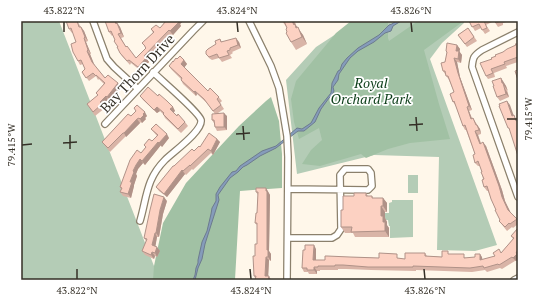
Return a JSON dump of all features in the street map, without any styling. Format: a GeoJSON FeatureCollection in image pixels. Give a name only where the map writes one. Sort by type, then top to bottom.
{"type":"FeatureCollection","features":[{"type":"Feature","properties":{"kind":"street"},"geometry":{"type":"LineString","coordinates":[[92,21],[107,59],[114,68],[138,89]]}},
{"type":"Feature","properties":{"kind":"street","name":"Bay Thorn Drive"},"geometry":{"type":"LineString","coordinates":[[105,124],[203,21]]}},
{"type":"Feature","properties":{"kind":"street"},"geometry":{"type":"LineString","coordinates":[[249,21],[271,66],[279,88],[288,143],[287,280]]}},
{"type":"Feature","properties":{"kind":"street"},"geometry":{"type":"LineString","coordinates":[[518,32],[477,53],[473,60],[472,67],[518,197]]}},
{"type":"Feature","properties":{"kind":"street"},"geometry":{"type":"LineString","coordinates":[[140,221],[148,186],[153,174],[166,159],[198,130],[201,122],[200,118],[190,106],[153,72]]}},
{"type":"Feature","properties":{"kind":"street"},"geometry":{"type":"LineString","coordinates":[[288,189],[340,189],[368,190],[372,186],[371,173],[368,169],[344,170],[340,175],[340,189],[341,229],[337,235],[332,238],[288,238]]}},
{"type":"Feature","properties":{"kind":"street"},"geometry":{"type":"LineString","coordinates":[[514,280],[518,278]]}},
{"type":"Feature","properties":{"kind":"green space"},"geometry":{"type":"Polygon","coordinates":[[[21,21],[59,21],[154,266],[158,280],[21,280],[21,21]]]}},
{"type":"Feature","properties":{"kind":"green space","name":"Royal Orchard Park"},"geometry":{"type":"Polygon","coordinates":[[[351,21],[389,21],[389,41],[418,21],[461,21],[461,23],[424,50],[450,139],[410,143],[388,149],[366,158],[361,154],[320,166],[302,164],[311,150],[322,140],[319,128],[299,139],[294,122],[291,99],[296,81],[336,33],[351,21]]]}},
{"type":"Feature","properties":{"kind":"green space","name":"Royal Orchard Park"},"geometry":{"type":"Polygon","coordinates":[[[356,21],[464,21],[464,23],[442,43],[430,59],[497,245],[475,251],[437,250],[439,157],[374,155],[297,174],[286,80],[316,47],[356,21]]]}},
{"type":"Feature","properties":{"kind":"green space"},"geometry":{"type":"Polygon","coordinates":[[[271,97],[279,121],[282,154],[282,188],[240,191],[235,280],[153,280],[154,266],[163,223],[186,183],[239,126],[271,97]]]}},
{"type":"Feature","properties":{"kind":"green space"},"geometry":{"type":"Polygon","coordinates":[[[408,175],[418,175],[418,193],[408,193],[408,175]]]}},
{"type":"Feature","properties":{"kind":"green space"},"geometry":{"type":"Polygon","coordinates":[[[392,200],[413,200],[413,237],[390,238],[390,226],[388,220],[385,220],[385,213],[389,213],[389,203],[392,202],[392,200]]]}},
{"type":"Feature","properties":{"kind":"water"},"geometry":{"type":"Polygon","coordinates":[[[396,21],[401,21],[393,26],[391,31],[385,33],[350,58],[339,74],[338,80],[333,87],[334,91],[332,95],[321,109],[315,122],[304,131],[298,131],[276,148],[243,167],[230,178],[218,195],[219,200],[205,244],[202,259],[195,280],[193,280],[202,242],[207,231],[212,208],[216,201],[216,194],[220,187],[232,172],[236,171],[240,166],[262,151],[276,146],[297,128],[302,129],[311,123],[319,108],[331,93],[332,83],[342,64],[347,58],[358,48],[379,35],[389,25],[396,21]]]}},
{"type":"Feature","properties":{"kind":"building"},"geometry":{"type":"Polygon","coordinates":[[[66,21],[77,21],[85,37],[87,51],[92,62],[105,78],[108,75],[118,83],[107,97],[106,96],[100,102],[102,104],[93,112],[87,104],[98,95],[96,93],[105,83],[93,73],[86,78],[82,72],[85,69],[81,60],[78,61],[73,52],[71,44],[76,42],[71,28],[69,29],[66,21]]]}},
{"type":"Feature","properties":{"kind":"building"},"geometry":{"type":"Polygon","coordinates":[[[105,21],[115,21],[116,24],[117,23],[121,33],[118,34],[126,47],[127,46],[136,58],[146,48],[142,43],[154,32],[151,29],[156,25],[160,28],[166,21],[179,22],[170,31],[169,30],[144,56],[146,58],[138,67],[129,60],[127,61],[120,53],[105,21]]]}},
{"type":"Feature","properties":{"kind":"building"},"geometry":{"type":"Polygon","coordinates":[[[284,21],[292,21],[296,28],[298,27],[302,37],[291,42],[286,33],[287,28],[284,21]]]}},
{"type":"Feature","properties":{"kind":"building"},"geometry":{"type":"Polygon","coordinates":[[[469,21],[484,21],[487,28],[482,30],[479,24],[472,27],[469,21]]]}},
{"type":"Feature","properties":{"kind":"building"},"geometry":{"type":"Polygon","coordinates":[[[468,28],[474,37],[465,44],[458,35],[468,28]]]}},
{"type":"Feature","properties":{"kind":"building"},"geometry":{"type":"Polygon","coordinates":[[[236,38],[238,45],[227,51],[229,55],[219,58],[217,54],[209,57],[206,54],[208,49],[216,44],[215,41],[220,39],[221,42],[236,38]]]}},
{"type":"Feature","properties":{"kind":"building"},"geometry":{"type":"Polygon","coordinates":[[[447,43],[457,45],[456,51],[459,51],[458,59],[454,58],[469,106],[467,107],[471,119],[473,118],[479,130],[475,131],[480,144],[483,142],[508,210],[517,219],[505,227],[499,221],[500,220],[487,186],[484,187],[482,172],[478,161],[475,163],[473,155],[475,154],[465,125],[463,126],[450,94],[454,92],[448,76],[446,76],[445,71],[443,71],[441,63],[445,62],[447,43]]]}},
{"type":"Feature","properties":{"kind":"building"},"geometry":{"type":"Polygon","coordinates":[[[515,44],[518,44],[518,57],[491,69],[493,73],[486,76],[480,63],[492,59],[491,58],[496,56],[495,55],[516,45],[515,44]]]}},
{"type":"Feature","properties":{"kind":"building"},"geometry":{"type":"Polygon","coordinates":[[[180,56],[184,60],[181,64],[208,91],[210,88],[219,97],[217,99],[221,105],[213,111],[204,99],[181,80],[182,78],[169,66],[176,58],[177,59],[180,56]]]}},
{"type":"Feature","properties":{"kind":"building"},"geometry":{"type":"Polygon","coordinates":[[[518,70],[518,80],[515,71],[518,70]]]}},
{"type":"Feature","properties":{"kind":"building"},"geometry":{"type":"Polygon","coordinates":[[[501,78],[506,94],[497,97],[492,81],[501,78]]]}},
{"type":"Feature","properties":{"kind":"building"},"geometry":{"type":"Polygon","coordinates":[[[148,87],[158,96],[159,94],[167,101],[173,107],[170,109],[177,116],[178,114],[185,122],[178,129],[163,114],[164,113],[157,107],[154,110],[140,96],[148,87]]]}},
{"type":"Feature","properties":{"kind":"building"},"geometry":{"type":"Polygon","coordinates":[[[507,101],[512,116],[514,115],[516,121],[518,120],[518,156],[509,128],[499,106],[499,104],[507,101]]]}},
{"type":"Feature","properties":{"kind":"building"},"geometry":{"type":"Polygon","coordinates":[[[137,105],[145,112],[143,114],[144,115],[140,119],[137,119],[108,148],[102,142],[128,114],[131,116],[136,111],[134,108],[137,105]]]}},
{"type":"Feature","properties":{"kind":"building"},"geometry":{"type":"Polygon","coordinates":[[[224,113],[224,127],[215,127],[214,120],[212,120],[212,114],[224,113]]]}},
{"type":"Feature","properties":{"kind":"building"},"geometry":{"type":"Polygon","coordinates":[[[156,124],[167,134],[142,161],[140,159],[136,165],[133,171],[134,172],[130,182],[132,182],[128,194],[120,192],[122,188],[120,187],[130,160],[137,150],[141,153],[146,147],[144,145],[149,139],[152,141],[158,135],[151,129],[156,124]]]}},
{"type":"Feature","properties":{"kind":"building"},"geometry":{"type":"Polygon","coordinates":[[[209,133],[217,139],[211,151],[208,149],[190,166],[183,171],[182,170],[164,194],[156,187],[173,166],[192,149],[194,151],[199,146],[200,147],[209,133]]]}},
{"type":"Feature","properties":{"kind":"building"},"geometry":{"type":"Polygon","coordinates":[[[256,188],[266,188],[267,191],[268,257],[266,257],[265,276],[269,276],[268,280],[255,280],[256,276],[254,276],[253,256],[255,256],[255,244],[257,244],[257,223],[255,223],[258,192],[256,192],[256,188]]]}},
{"type":"Feature","properties":{"kind":"building"},"geometry":{"type":"Polygon","coordinates":[[[354,193],[366,193],[366,196],[372,196],[372,198],[383,198],[381,216],[383,216],[383,222],[385,222],[385,231],[351,232],[352,227],[341,227],[343,196],[354,196],[354,193]]]}},
{"type":"Feature","properties":{"kind":"building"},"geometry":{"type":"Polygon","coordinates":[[[154,194],[164,197],[152,245],[157,247],[155,253],[152,252],[151,255],[142,251],[147,239],[144,238],[154,194]]]}},
{"type":"Feature","properties":{"kind":"building"},"geometry":{"type":"Polygon","coordinates":[[[518,228],[517,254],[513,258],[512,257],[499,265],[484,268],[483,266],[470,268],[413,266],[368,267],[335,265],[318,266],[314,267],[314,270],[302,268],[303,250],[305,250],[305,245],[314,245],[313,260],[325,260],[325,256],[379,258],[379,253],[397,254],[397,258],[405,259],[405,253],[425,253],[425,256],[442,257],[442,251],[448,251],[448,254],[464,254],[464,258],[475,257],[475,254],[480,254],[480,260],[495,256],[493,253],[499,249],[501,253],[514,238],[511,236],[518,228]]]}}]}
